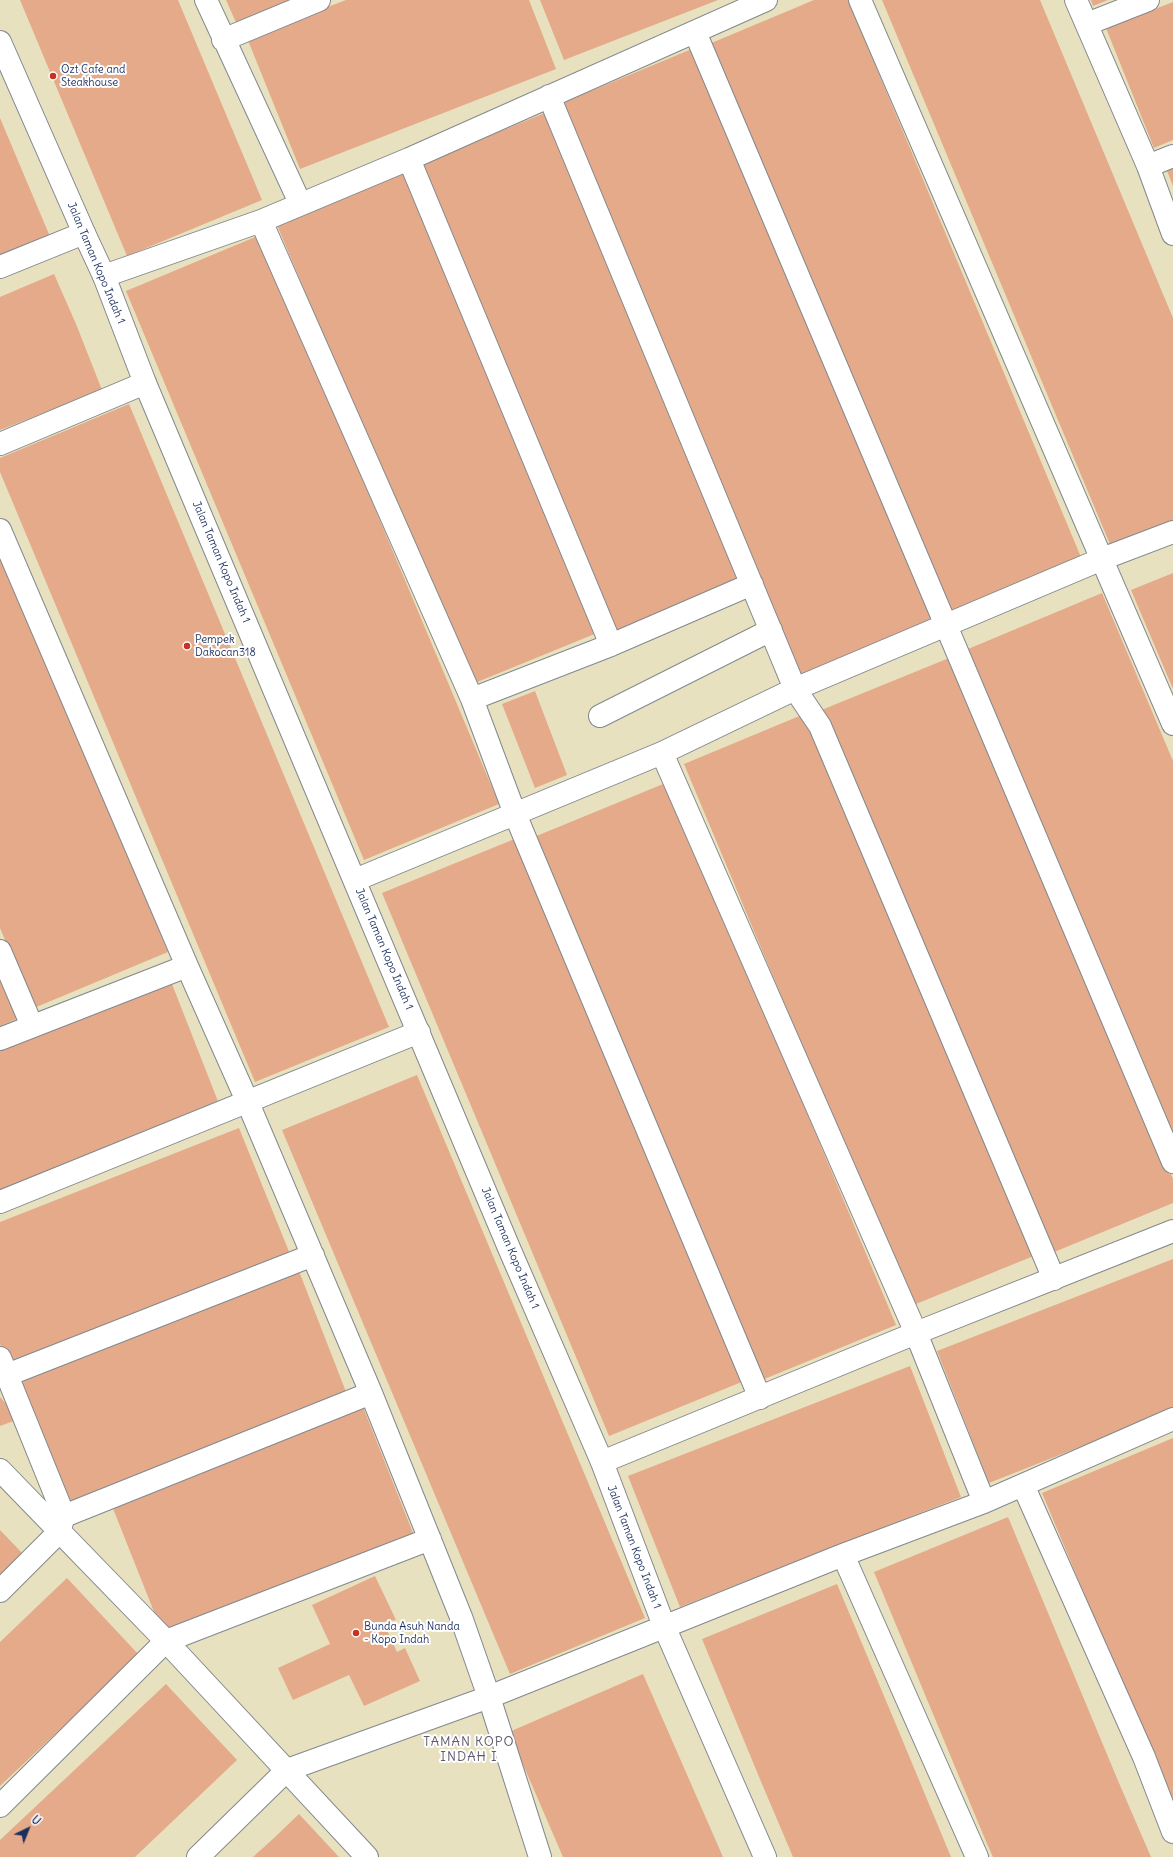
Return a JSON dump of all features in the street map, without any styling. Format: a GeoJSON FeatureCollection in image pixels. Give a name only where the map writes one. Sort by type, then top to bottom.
{"type":"FeatureCollection","features":[{"type":"Feature","properties":{"kind":"street"},"geometry":{"type":"LineString","coordinates":[[206,0],[223,40],[300,204]]}},
{"type":"Feature","properties":{"kind":"street"},"geometry":{"type":"LineString","coordinates":[[223,40],[319,0]]}},
{"type":"Feature","properties":{"kind":"street"},"geometry":{"type":"LineString","coordinates":[[104,276],[261,221],[409,159],[766,0]]}},
{"type":"Feature","properties":{"kind":"street"},"geometry":{"type":"LineString","coordinates":[[860,0],[1173,724]]}},
{"type":"Feature","properties":{"kind":"street"},"geometry":{"type":"LineString","coordinates":[[1076,0],[1148,166],[1173,234]]}},
{"type":"Feature","properties":{"kind":"street"},"geometry":{"type":"LineString","coordinates":[[1087,24],[1148,0]]}},
{"type":"Feature","properties":{"kind":"street"},"geometry":{"type":"LineString","coordinates":[[695,32],[1173,1162]]}},
{"type":"Feature","properties":{"kind":"street","name":"Jalan Taman Kopo Indah 1"},"geometry":{"type":"LineString","coordinates":[[0,42],[104,276],[145,383],[420,1032],[509,1248],[602,1462],[664,1626],[765,1857]]}},
{"type":"Feature","properties":{"kind":"street"},"geometry":{"type":"LineString","coordinates":[[549,96],[795,689],[820,726],[1054,1279]]}},
{"type":"Feature","properties":{"kind":"street"},"geometry":{"type":"LineString","coordinates":[[1148,166],[1173,156]]}},
{"type":"Feature","properties":{"kind":"street"},"geometry":{"type":"LineString","coordinates":[[409,159],[611,645]]}},
{"type":"Feature","properties":{"kind":"street"},"geometry":{"type":"LineString","coordinates":[[261,221],[472,699],[515,814],[760,1398]]}},
{"type":"Feature","properties":{"kind":"street"},"geometry":{"type":"LineString","coordinates":[[0,267],[84,233]]}},
{"type":"Feature","properties":{"kind":"street"},"geometry":{"type":"LineString","coordinates":[[0,444],[145,383]]}},
{"type":"Feature","properties":{"kind":"street"},"geometry":{"type":"LineString","coordinates":[[0,530],[187,966],[248,1103],[371,1393],[461,1617],[489,1697],[540,1857]]}},
{"type":"Feature","properties":{"kind":"street"},"geometry":{"type":"LineString","coordinates":[[355,880],[662,753],[795,689],[1102,560],[1173,532]]}},
{"type":"Feature","properties":{"kind":"street"},"geometry":{"type":"LineString","coordinates":[[472,699],[611,645],[752,584]]}},
{"type":"Feature","properties":{"kind":"street"},"geometry":{"type":"LineString","coordinates":[[600,716],[771,630]]}},
{"type":"Feature","properties":{"kind":"street"},"geometry":{"type":"LineString","coordinates":[[662,753],[916,1333],[984,1502]]}},
{"type":"Feature","properties":{"kind":"street"},"geometry":{"type":"LineString","coordinates":[[0,951],[32,1026]]}},
{"type":"Feature","properties":{"kind":"street"},"geometry":{"type":"LineString","coordinates":[[0,1039],[187,966]]}},
{"type":"Feature","properties":{"kind":"street"},"geometry":{"type":"LineString","coordinates":[[0,1202],[248,1103],[420,1032]]}},
{"type":"Feature","properties":{"kind":"street"},"geometry":{"type":"LineString","coordinates":[[602,1462],[916,1333],[1173,1231]]}},
{"type":"Feature","properties":{"kind":"street"},"geometry":{"type":"LineString","coordinates":[[62,1524],[4,1366],[313,1255]]}},
{"type":"Feature","properties":{"kind":"street"},"geometry":{"type":"LineString","coordinates":[[0,1591],[62,1524],[371,1393]]}},
{"type":"Feature","properties":{"kind":"street"},"geometry":{"type":"LineString","coordinates":[[198,1857],[287,1770],[489,1697],[664,1626],[681,1622],[843,1555],[984,1502],[1173,1419]]}},
{"type":"Feature","properties":{"kind":"street"},"geometry":{"type":"LineString","coordinates":[[0,1470],[62,1524],[166,1641],[367,1857]]}},
{"type":"Feature","properties":{"kind":"street"},"geometry":{"type":"LineString","coordinates":[[1024,1485],[1144,1757],[1173,1832]]}},
{"type":"Feature","properties":{"kind":"street"},"geometry":{"type":"LineString","coordinates":[[0,1806],[166,1641],[430,1539]]}},
{"type":"Feature","properties":{"kind":"street"},"geometry":{"type":"LineString","coordinates":[[843,1555],[977,1857]]}},
{"type":"Feature","properties":{"kind":"building"},"geometry":{"type":"Polygon","coordinates":[[[20,0],[178,0],[262,200],[127,256],[20,0]]]}},
{"type":"Feature","properties":{"kind":"building"},"geometry":{"type":"Polygon","coordinates":[[[226,0],[303,0],[238,27],[226,0]]]}},
{"type":"Feature","properties":{"kind":"building"},"geometry":{"type":"Polygon","coordinates":[[[346,0],[529,0],[556,69],[300,169],[247,38],[346,0]]]}},
{"type":"Feature","properties":{"kind":"building"},"geometry":{"type":"Polygon","coordinates":[[[540,0],[718,0],[564,60],[540,0]]]}},
{"type":"Feature","properties":{"kind":"building"},"geometry":{"type":"Polygon","coordinates":[[[814,0],[848,0],[1083,562],[949,618],[709,44],[814,0]]]}},
{"type":"Feature","properties":{"kind":"building"},"geometry":{"type":"Polygon","coordinates":[[[882,0],[1040,0],[1173,318],[1173,524],[1112,549],[882,0]]]}},
{"type":"Feature","properties":{"kind":"building"},"geometry":{"type":"Polygon","coordinates":[[[1091,0],[1108,0],[1093,6],[1091,0]]]}},
{"type":"Feature","properties":{"kind":"building"},"geometry":{"type":"Polygon","coordinates":[[[1173,2],[1173,140],[1154,148],[1106,28],[1173,2]]]}},
{"type":"Feature","properties":{"kind":"building"},"geometry":{"type":"Polygon","coordinates":[[[694,48],[936,626],[801,682],[560,104],[694,48]]]}},
{"type":"Feature","properties":{"kind":"building"},"geometry":{"type":"Polygon","coordinates":[[[547,112],[743,581],[618,632],[421,164],[547,112]]]}},
{"type":"Feature","properties":{"kind":"building"},"geometry":{"type":"Polygon","coordinates":[[[0,118],[51,239],[0,260],[0,118]]]}},
{"type":"Feature","properties":{"kind":"building"},"geometry":{"type":"Polygon","coordinates":[[[1173,165],[1173,186],[1166,168],[1173,165]]]}},
{"type":"Feature","properties":{"kind":"building"},"geometry":{"type":"Polygon","coordinates":[[[405,173],[597,633],[470,685],[277,225],[405,173]]]}},
{"type":"Feature","properties":{"kind":"building"},"geometry":{"type":"Polygon","coordinates":[[[260,235],[499,804],[364,860],[126,291],[260,235]]]}},
{"type":"Feature","properties":{"kind":"building"},"geometry":{"type":"Polygon","coordinates":[[[54,274],[76,324],[102,390],[0,430],[0,297],[54,274]]]}},
{"type":"Feature","properties":{"kind":"building"},"geometry":{"type":"Polygon","coordinates":[[[129,404],[389,1027],[255,1082],[0,472],[0,458],[129,404]]]}},
{"type":"Feature","properties":{"kind":"building"},"geometry":{"type":"Polygon","coordinates":[[[0,550],[168,952],[34,1008],[0,928],[0,550]]]}},
{"type":"Feature","properties":{"kind":"building"},"geometry":{"type":"Polygon","coordinates":[[[1173,573],[1173,689],[1131,590],[1173,573]]]}},
{"type":"Feature","properties":{"kind":"building"},"geometry":{"type":"Polygon","coordinates":[[[1102,593],[1173,761],[1173,1138],[968,649],[1102,593]]]}},
{"type":"Feature","properties":{"kind":"building"},"geometry":{"type":"Polygon","coordinates":[[[954,656],[1173,1179],[1173,1203],[1047,1255],[819,711],[954,656]]]}},
{"type":"Feature","properties":{"kind":"building"},"geometry":{"type":"Polygon","coordinates":[[[535,691],[567,775],[535,788],[502,704],[535,691]]]}},
{"type":"Feature","properties":{"kind":"building"},"geometry":{"type":"Polygon","coordinates":[[[809,712],[1036,1255],[911,1306],[684,764],[809,712]]]}},
{"type":"Feature","properties":{"kind":"building"},"geometry":{"type":"Polygon","coordinates":[[[668,782],[896,1325],[762,1380],[534,837],[668,782]]]}},
{"type":"Feature","properties":{"kind":"building"},"geometry":{"type":"Polygon","coordinates":[[[517,838],[744,1381],[609,1436],[382,893],[517,838]]]}},
{"type":"Feature","properties":{"kind":"building"},"geometry":{"type":"Polygon","coordinates":[[[0,974],[19,1018],[0,1026],[0,974]]]}},
{"type":"Feature","properties":{"kind":"building"},"geometry":{"type":"Polygon","coordinates":[[[172,984],[221,1109],[0,1196],[0,1051],[172,984]]]}},
{"type":"Feature","properties":{"kind":"building"},"geometry":{"type":"Polygon","coordinates":[[[417,1075],[645,1618],[510,1674],[282,1130],[417,1075]]]}},
{"type":"Feature","properties":{"kind":"building"},"geometry":{"type":"Polygon","coordinates":[[[239,1128],[292,1259],[10,1369],[0,1344],[0,1222],[239,1128]]]}},
{"type":"Feature","properties":{"kind":"building"},"geometry":{"type":"Polygon","coordinates":[[[1173,1259],[1173,1410],[989,1483],[937,1351],[1173,1259]]]}},
{"type":"Feature","properties":{"kind":"building"},"geometry":{"type":"Polygon","coordinates":[[[297,1266],[348,1397],[67,1507],[15,1376],[297,1266]]]}},
{"type":"Feature","properties":{"kind":"building"},"geometry":{"type":"Polygon","coordinates":[[[910,1366],[961,1497],[680,1607],[628,1476],[910,1366]]]}},
{"type":"Feature","properties":{"kind":"building"},"geometry":{"type":"Polygon","coordinates":[[[0,1397],[19,1419],[0,1426],[0,1397]]]}},
{"type":"Feature","properties":{"kind":"building"},"geometry":{"type":"Polygon","coordinates":[[[363,1407],[415,1538],[164,1637],[112,1506],[363,1407]]]}},
{"type":"Feature","properties":{"kind":"building"},"geometry":{"type":"Polygon","coordinates":[[[1173,1438],[1173,1806],[1042,1493],[1173,1438]]]}},
{"type":"Feature","properties":{"kind":"building"},"geometry":{"type":"Polygon","coordinates":[[[1008,1517],[1151,1857],[993,1857],[985,1839],[874,1572],[1008,1517]]]}},
{"type":"Feature","properties":{"kind":"building"},"geometry":{"type":"Polygon","coordinates":[[[0,1530],[24,1555],[0,1577],[0,1530]]]}},
{"type":"Feature","properties":{"kind":"building","name":"Bunda Asuh Nanda - Kopo Indah"},"geometry":{"type":"Polygon","coordinates":[[[375,1576],[396,1620],[383,1622],[397,1652],[405,1648],[420,1681],[364,1706],[349,1675],[293,1700],[278,1668],[330,1644],[312,1605],[375,1576]]]}},
{"type":"Feature","properties":{"kind":"building"},"geometry":{"type":"Polygon","coordinates":[[[67,1578],[139,1655],[0,1786],[0,1642],[67,1578]]]}},
{"type":"Feature","properties":{"kind":"building"},"geometry":{"type":"Polygon","coordinates":[[[837,1584],[951,1857],[793,1857],[762,1784],[702,1639],[837,1584]]]}},
{"type":"Feature","properties":{"kind":"building"},"geometry":{"type":"Polygon","coordinates":[[[643,1674],[723,1857],[563,1857],[509,1732],[643,1674]]]}},
{"type":"Feature","properties":{"kind":"building"},"geometry":{"type":"Polygon","coordinates":[[[166,1684],[237,1760],[135,1857],[0,1857],[0,1840],[166,1684]]]}},
{"type":"Feature","properties":{"kind":"building"},"geometry":{"type":"Polygon","coordinates":[[[299,1814],[339,1857],[253,1857],[274,1838],[299,1814]]]}},
{"type":"Feature","properties":{"kind":"place","name":"Ozt Cafe and Steakhouse"},"geometry":{"type":"Point","coordinates":[53,76]}},
{"type":"Feature","properties":{"kind":"place","name":"Pempek Dakocan318"},"geometry":{"type":"Point","coordinates":[187,646]}},
{"type":"Feature","properties":{"kind":"place","name":"Bunda Asuh Nanda - Kopo Indah"},"geometry":{"type":"Point","coordinates":[356,1633]}},
{"type":"Feature","properties":{"kind":"district","name":"TAMAN KOPO INDAH I"},"geometry":{"type":"Point","coordinates":[469,1750]}}]}
